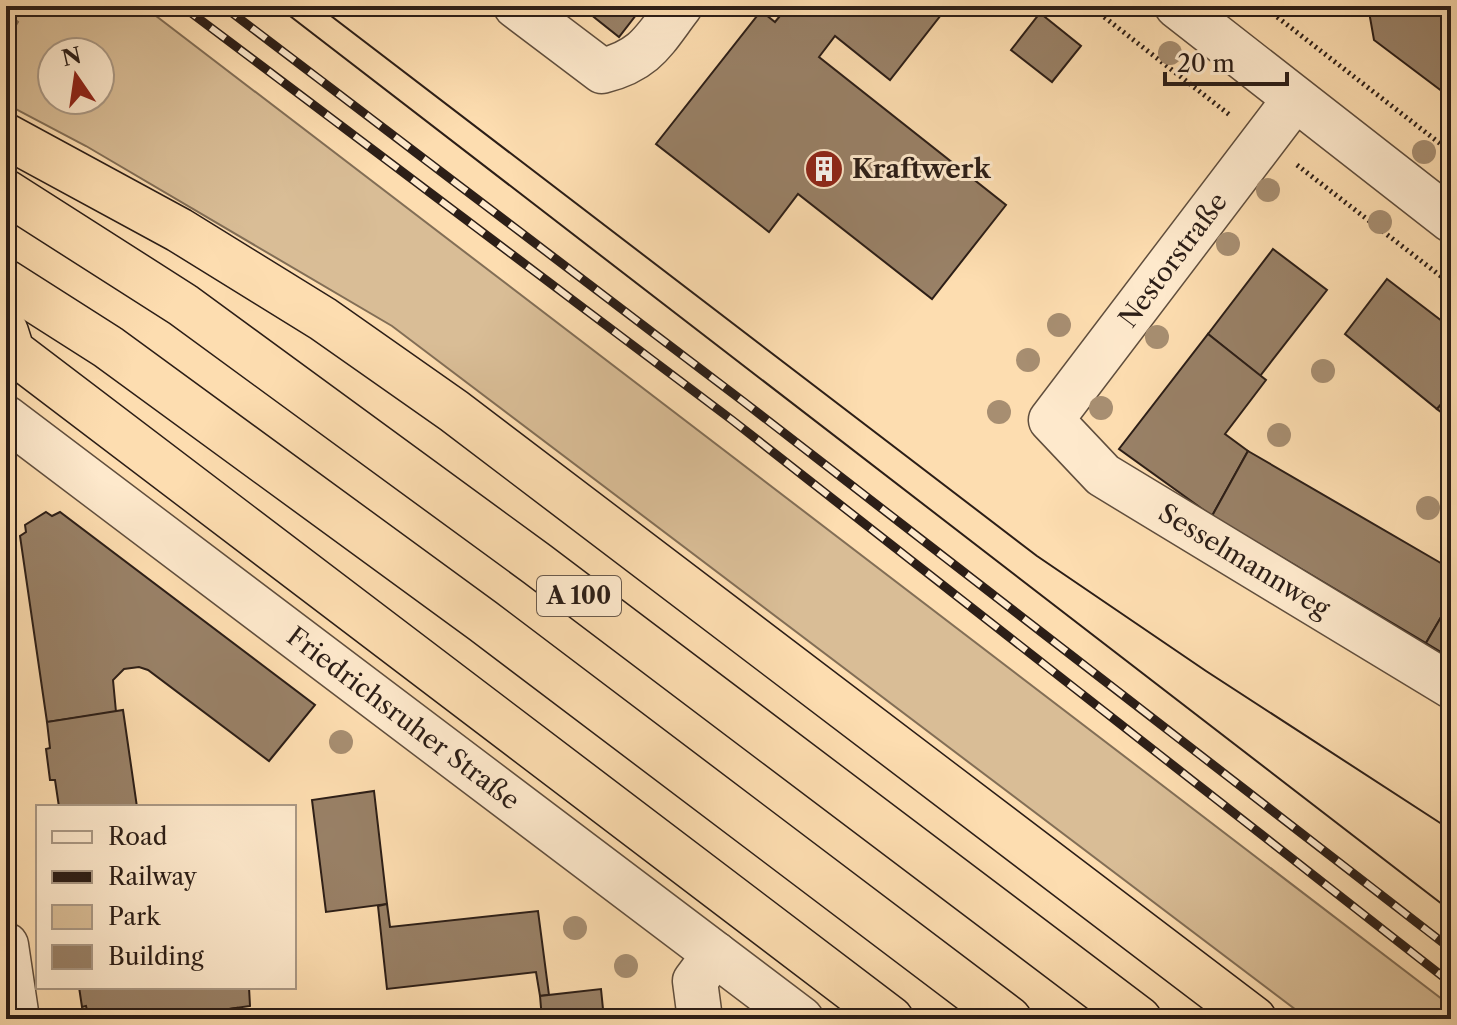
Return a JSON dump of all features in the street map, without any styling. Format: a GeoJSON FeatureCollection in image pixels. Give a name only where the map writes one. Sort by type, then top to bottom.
{"type":"FeatureCollection","features":[{"type":"Feature","properties":{"kind":"highway"},"geometry":{"type":"LineString","coordinates":[[6,136],[205,246],[323,319],[454,411],[1254,1019]]}},
{"type":"Feature","properties":{"kind":"highway","name":"A 100"},"geometry":{"type":"LineString","coordinates":[[6,192],[183,305],[537,564],[1139,1019]]}},
{"type":"Feature","properties":{"kind":"highway","name":"A 100"},"geometry":{"type":"LineString","coordinates":[[6,282],[108,347],[483,621],[1009,1019]]}},
{"type":"Feature","properties":{"kind":"highway"},"geometry":{"type":"LineString","coordinates":[[6,332],[12,351],[891,1019]]}},
{"type":"Feature","properties":{"kind":"street"},"geometry":{"type":"LineString","coordinates":[[516,6],[602,71],[624,66],[643,54],[680,6]]}},
{"type":"Feature","properties":{"kind":"street"},"geometry":{"type":"LineString","coordinates":[[1199,12],[1295,99],[1451,220]]}},
{"type":"Feature","properties":{"kind":"street","name":"Nestorstraße"},"geometry":{"type":"LineString","coordinates":[[1051,420],[1295,99]]}},
{"type":"Feature","properties":{"kind":"street","name":"Friedrichsruher Straße"},"geometry":{"type":"LineString","coordinates":[[6,418],[801,1019]]}},
{"type":"Feature","properties":{"kind":"street","name":"Sesselmannweg"},"geometry":{"type":"LineString","coordinates":[[1051,420],[1103,475],[1451,686]]}},
{"type":"Feature","properties":{"kind":"street"},"geometry":{"type":"LineString","coordinates":[[6,945],[17,1019]]}},
{"type":"Feature","properties":{"kind":"street"},"geometry":{"type":"LineString","coordinates":[[700,1019],[695,981],[715,954]]}},
{"type":"Feature","properties":{"kind":"path"},"geometry":{"type":"LineString","coordinates":[[1090,6],[1232,117]]}},
{"type":"Feature","properties":{"kind":"path"},"geometry":{"type":"LineString","coordinates":[[1263,6],[1451,152]]}},
{"type":"Feature","properties":{"kind":"path"},"geometry":{"type":"LineString","coordinates":[[1290,160],[1451,284]]}},
{"type":"Feature","properties":{"kind":"green space"},"geometry":{"type":"Polygon","coordinates":[[[6,6],[143,6],[1451,1006],[1451,1019],[1308,1019],[392,326],[86,146],[6,104],[6,41],[18,22],[6,11],[6,6]]]}},
{"type":"Feature","properties":{"kind":"building"},"geometry":{"type":"Polygon","coordinates":[[[580,6],[643,6],[619,37],[580,6]]]}},
{"type":"Feature","properties":{"kind":"building","name":"Kraftwerk"},"geometry":{"type":"Polygon","coordinates":[[[788,6],[948,6],[890,80],[835,36],[819,57],[1006,205],[932,299],[798,194],[769,232],[656,144],[761,11],[775,22],[788,6]]]}},
{"type":"Feature","properties":{"kind":"building"},"geometry":{"type":"Polygon","coordinates":[[[1368,6],[1451,6],[1451,98],[1374,40],[1368,6]]]}},
{"type":"Feature","properties":{"kind":"building"},"geometry":{"type":"Polygon","coordinates":[[[1040,13],[1081,46],[1052,82],[1011,50],[1040,13]]]}},
{"type":"Feature","properties":{"kind":"building"},"geometry":{"type":"Polygon","coordinates":[[[1273,249],[1327,290],[1260,376],[1208,334],[1273,249]]]}},
{"type":"Feature","properties":{"kind":"building"},"geometry":{"type":"Polygon","coordinates":[[[1387,279],[1451,328],[1451,393],[1437,409],[1345,334],[1387,279]]]}},
{"type":"Feature","properties":{"kind":"building"},"geometry":{"type":"Polygon","coordinates":[[[1208,334],[1266,380],[1225,434],[1248,451],[1212,516],[1119,449],[1208,334]]]}},
{"type":"Feature","properties":{"kind":"building"},"geometry":{"type":"Polygon","coordinates":[[[1451,393],[1451,420],[1437,409],[1451,393]]]}},
{"type":"Feature","properties":{"kind":"building"},"geometry":{"type":"Polygon","coordinates":[[[1248,451],[1451,569],[1451,600],[1426,643],[1212,516],[1248,451]]]}},
{"type":"Feature","properties":{"kind":"building"},"geometry":{"type":"Polygon","coordinates":[[[46,512],[52,516],[60,512],[315,705],[269,761],[148,670],[139,667],[124,669],[113,680],[116,712],[47,722],[20,536],[26,532],[25,525],[46,512]]]}},
{"type":"Feature","properties":{"kind":"building"},"geometry":{"type":"Polygon","coordinates":[[[1451,600],[1451,658],[1426,643],[1451,600]]]}},
{"type":"Feature","properties":{"kind":"building"},"geometry":{"type":"Polygon","coordinates":[[[123,710],[137,805],[59,805],[55,780],[50,780],[47,722],[123,710]]]}},
{"type":"Feature","properties":{"kind":"building"},"geometry":{"type":"Polygon","coordinates":[[[374,791],[387,904],[326,912],[312,800],[374,791]]]}},
{"type":"Feature","properties":{"kind":"building"},"geometry":{"type":"Polygon","coordinates":[[[387,904],[390,927],[538,911],[549,995],[540,996],[536,972],[387,989],[378,906],[387,904]]]}},
{"type":"Feature","properties":{"kind":"building"},"geometry":{"type":"Polygon","coordinates":[[[79,989],[249,989],[250,1006],[159,1019],[89,1019],[86,1006],[82,1007],[79,989]]]}},
{"type":"Feature","properties":{"kind":"building"},"geometry":{"type":"Polygon","coordinates":[[[601,989],[604,1019],[542,1019],[540,996],[601,989]]]}},
{"type":"Feature","properties":{"kind":"building"},"geometry":{"type":"Polygon","coordinates":[[[237,1008],[237,1019],[159,1019],[237,1008]]]}},
{"type":"Feature","properties":{"kind":"tram line"},"geometry":{"type":"LineString","coordinates":[[277,6],[1451,911]]}},
{"type":"Feature","properties":{"kind":"tram line"},"geometry":{"type":"LineString","coordinates":[[318,6],[1037,556],[1206,671],[1451,830]]}},
{"type":"Feature","properties":{"kind":"railway"},"geometry":{"type":"LineString","coordinates":[[182,6],[732,420],[1451,983]]}},
{"type":"Feature","properties":{"kind":"railway"},"geometry":{"type":"LineString","coordinates":[[223,6],[744,402],[1451,949]]}},
{"type":"Feature","properties":{"kind":"place","name":"Kraftwerk"},"geometry":{"type":"Point","coordinates":[824,169]}}]}
